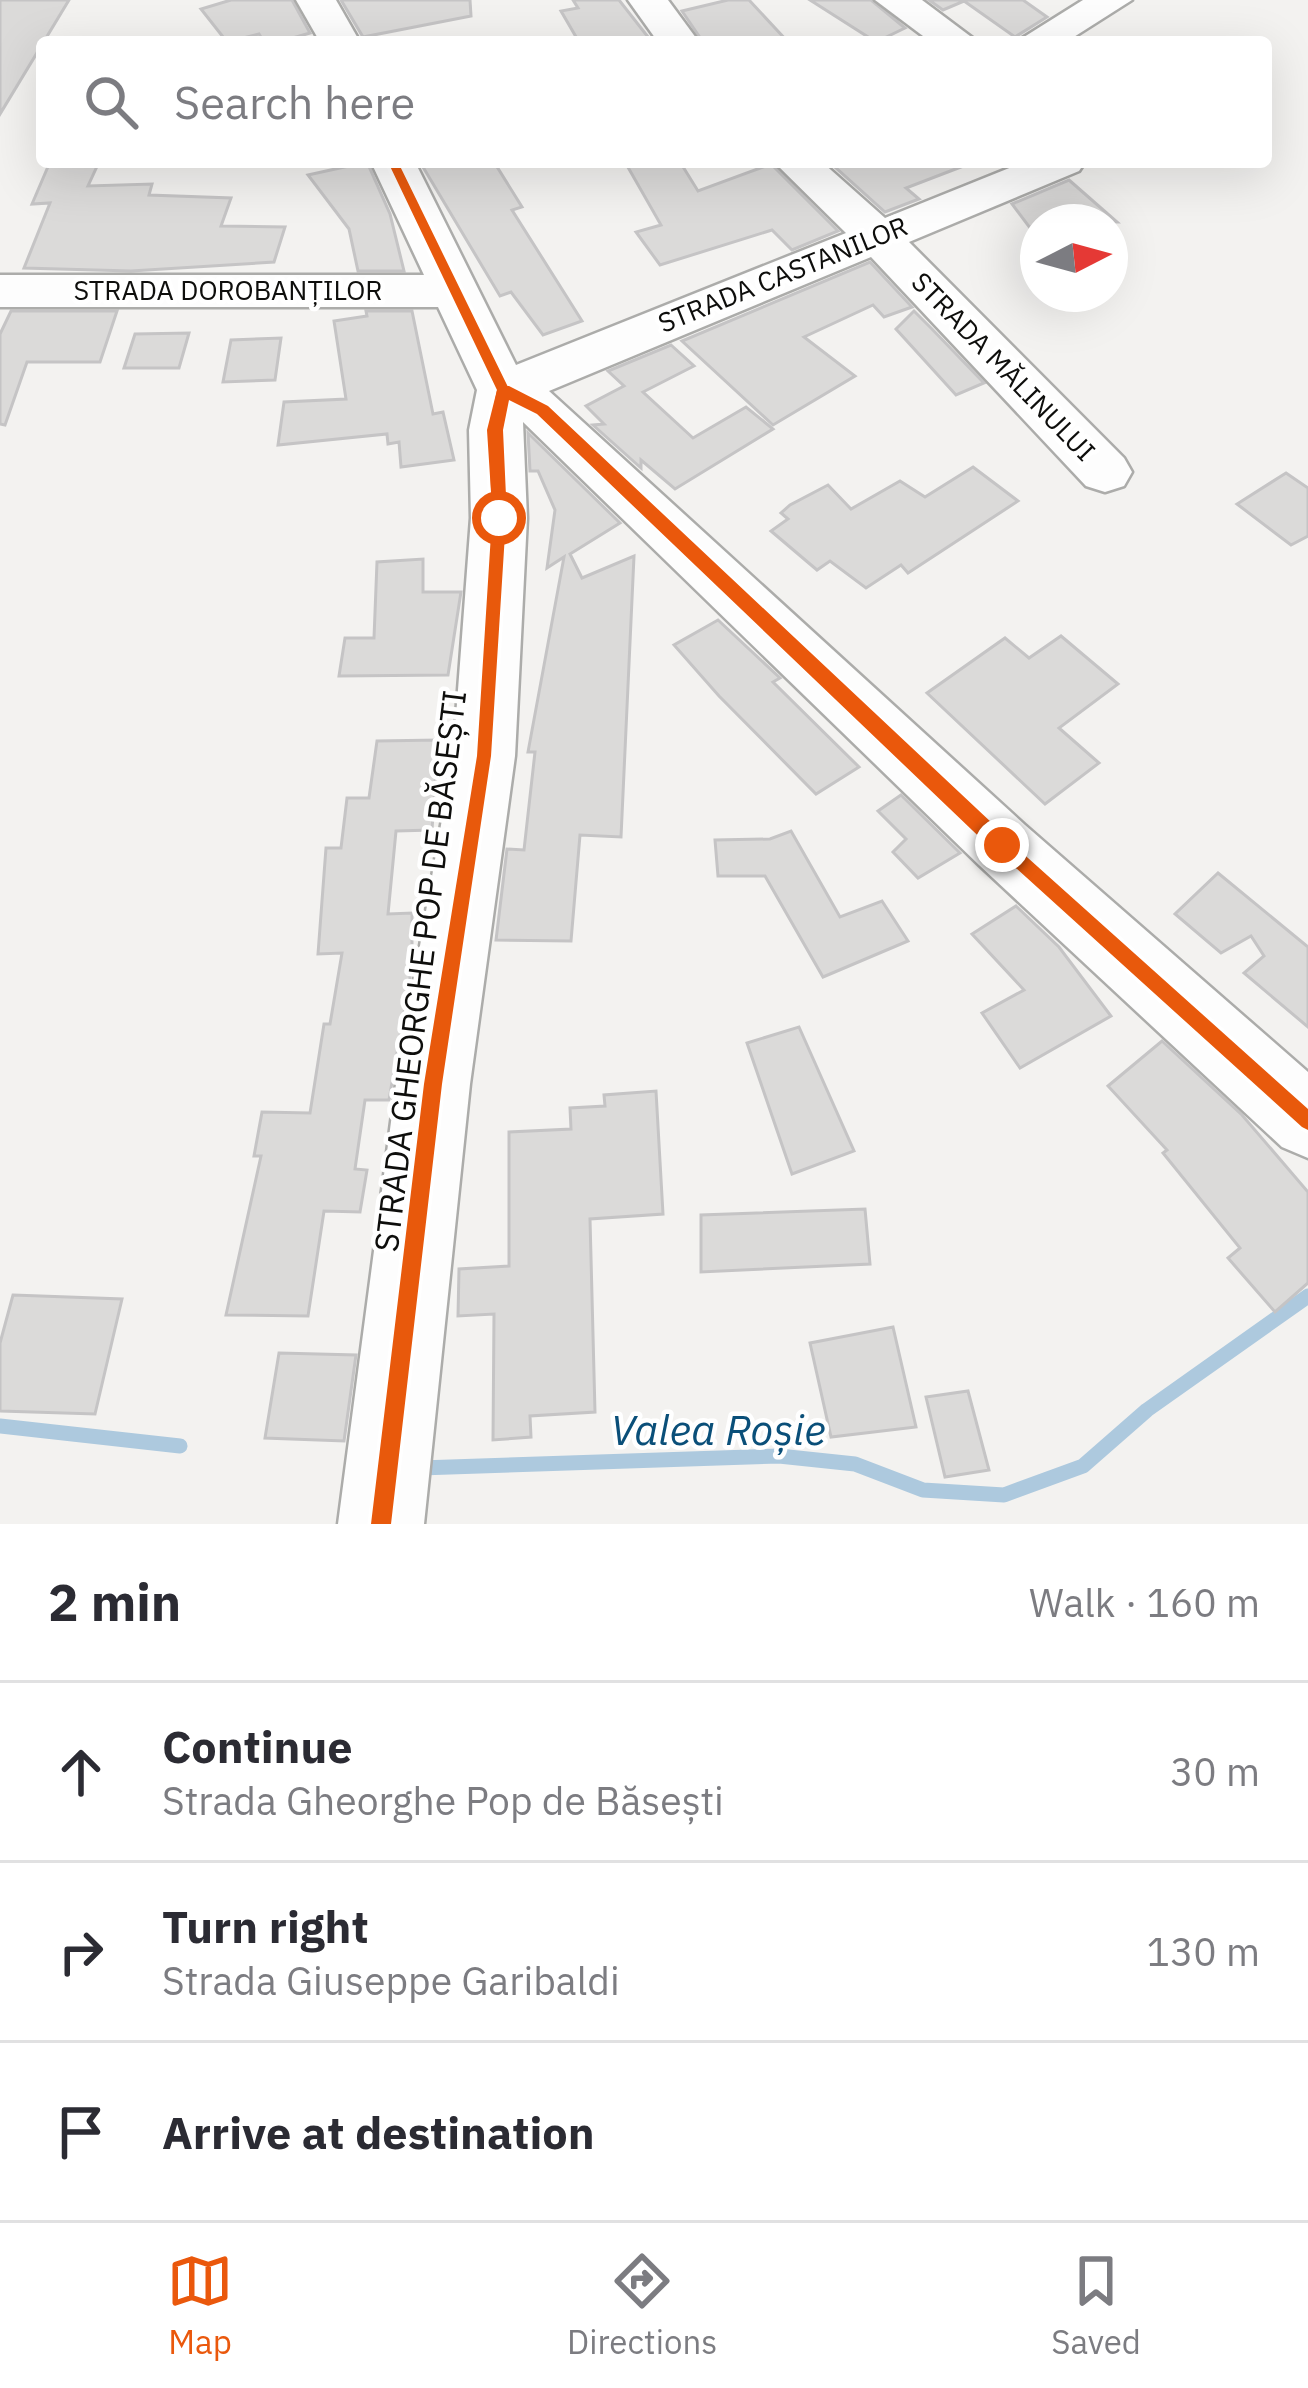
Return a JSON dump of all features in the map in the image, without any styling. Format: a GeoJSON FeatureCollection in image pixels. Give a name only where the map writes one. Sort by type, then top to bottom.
{"type":"FeatureCollection","features":[{"type":"Feature","properties":{"kind":"street"},"geometry":{"type":"LineString","coordinates":[[316,0],[337,36]]}},
{"type":"Feature","properties":{"kind":"street"},"geometry":{"type":"LineString","coordinates":[[648,0],[675,36]]}},
{"type":"Feature","properties":{"kind":"street"},"geometry":{"type":"LineString","coordinates":[[896,0],[949,36]]}},
{"type":"Feature","properties":{"kind":"street"},"geometry":{"type":"LineString","coordinates":[[1047,36],[1112,0]]}},
{"type":"Feature","properties":{"kind":"street"},"geometry":{"type":"LineString","coordinates":[[396,168],[503,390],[543,410],[1002,845],[1308,1121]]}},
{"type":"Feature","properties":{"kind":"street","name":"STRADA MĂLINULUI"},"geometry":{"type":"LineString","coordinates":[[803,168],[877,236],[1105,472]]}},
{"type":"Feature","properties":{"kind":"street","name":"STRADA CASTANILOR"},"geometry":{"type":"LineString","coordinates":[[503,390],[1048,168]]}},
{"type":"Feature","properties":{"kind":"street","name":"STRADA DOROBANȚILOR"},"geometry":{"type":"LineString","coordinates":[[0,291],[455,291]]}},
{"type":"Feature","properties":{"kind":"street","name":"STRADA GHEORGHE POP DE BĂSEȘTI"},"geometry":{"type":"LineString","coordinates":[[386,1483],[433,1084],[484,756],[499,518],[495,430],[503,390]]}},
{"type":"Feature","properties":{"kind":"building"},"geometry":{"type":"Polygon","coordinates":[[[0,0],[69,0],[47,36],[36,36],[36,55],[0,114],[0,0]]]}},
{"type":"Feature","properties":{"kind":"building"},"geometry":{"type":"Polygon","coordinates":[[[231,0],[292,0],[310,33],[222,36],[201,9],[231,0]]]}},
{"type":"Feature","properties":{"kind":"building"},"geometry":{"type":"Polygon","coordinates":[[[341,0],[470,0],[471,16],[362,36],[341,0]]]}},
{"type":"Feature","properties":{"kind":"building"},"geometry":{"type":"Polygon","coordinates":[[[573,0],[619,0],[647,36],[576,36],[561,11],[578,8],[573,0]]]}},
{"type":"Feature","properties":{"kind":"building"},"geometry":{"type":"Polygon","coordinates":[[[749,0],[782,36],[699,36],[682,11],[749,0]]]}},
{"type":"Feature","properties":{"kind":"building"},"geometry":{"type":"Polygon","coordinates":[[[810,0],[871,0],[905,28],[888,36],[867,36],[810,0]]]}},
{"type":"Feature","properties":{"kind":"building"},"geometry":{"type":"Polygon","coordinates":[[[929,0],[1023,0],[1047,17],[1014,36],[964,1],[943,10],[929,0]]]}},
{"type":"Feature","properties":{"kind":"building"},"geometry":{"type":"Polygon","coordinates":[[[47,168],[96,168],[88,186],[152,184],[149,195],[231,198],[221,226],[285,227],[274,262],[131,271],[24,268],[50,203],[32,204],[47,168]]]}},
{"type":"Feature","properties":{"kind":"building"},"geometry":{"type":"Polygon","coordinates":[[[370,168],[390,214],[404,271],[358,271],[349,229],[308,175],[370,168]]]}},
{"type":"Feature","properties":{"kind":"building"},"geometry":{"type":"Polygon","coordinates":[[[424,168],[498,168],[522,207],[512,210],[582,321],[543,335],[511,292],[500,296],[424,168]]]}},
{"type":"Feature","properties":{"kind":"building"},"geometry":{"type":"Polygon","coordinates":[[[628,168],[684,168],[698,191],[760,168],[775,168],[838,231],[792,250],[772,230],[660,265],[636,232],[661,225],[628,168]]]}},
{"type":"Feature","properties":{"kind":"building"},"geometry":{"type":"Polygon","coordinates":[[[836,168],[958,168],[906,188],[919,199],[885,212],[836,168]]]}},
{"type":"Feature","properties":{"kind":"building"},"geometry":{"type":"Polygon","coordinates":[[[1069,180],[1096,204],[1020,204],[1020,215],[1012,204],[1069,180]]]}},
{"type":"Feature","properties":{"kind":"building"},"geometry":{"type":"Polygon","coordinates":[[[870,262],[912,307],[884,317],[873,305],[804,337],[855,376],[773,425],[682,341],[870,262]]]}},
{"type":"Feature","properties":{"kind":"building"},"geometry":{"type":"Polygon","coordinates":[[[11,311],[117,311],[100,362],[27,362],[5,425],[0,424],[0,334],[11,311]]]}},
{"type":"Feature","properties":{"kind":"building"},"geometry":{"type":"Polygon","coordinates":[[[366,311],[412,311],[433,414],[443,412],[454,460],[401,467],[399,442],[388,444],[387,434],[278,445],[284,402],[346,399],[334,321],[367,316],[366,311]]]}},
{"type":"Feature","properties":{"kind":"building"},"geometry":{"type":"Polygon","coordinates":[[[914,311],[984,383],[956,395],[896,329],[914,311]]]}},
{"type":"Feature","properties":{"kind":"building"},"geometry":{"type":"Polygon","coordinates":[[[189,333],[179,368],[124,368],[135,334],[189,333]]]}},
{"type":"Feature","properties":{"kind":"building"},"geometry":{"type":"Polygon","coordinates":[[[281,338],[275,380],[223,382],[231,340],[281,338]]]}},
{"type":"Feature","properties":{"kind":"building"},"geometry":{"type":"Polygon","coordinates":[[[671,345],[694,366],[643,392],[693,438],[746,407],[773,429],[675,489],[641,460],[641,468],[593,425],[604,424],[586,406],[624,386],[608,371],[671,345]]]}},
{"type":"Feature","properties":{"kind":"building"},"geometry":{"type":"Polygon","coordinates":[[[528,433],[620,523],[570,554],[582,578],[634,556],[621,837],[580,835],[571,941],[496,940],[507,849],[524,850],[535,752],[528,752],[564,557],[547,568],[555,510],[538,471],[530,471],[528,433]]]}},
{"type":"Feature","properties":{"kind":"building"},"geometry":{"type":"Polygon","coordinates":[[[973,467],[1018,501],[908,573],[901,565],[866,588],[830,561],[817,570],[771,531],[788,519],[781,513],[790,505],[828,485],[851,509],[900,481],[925,497],[973,467]]]}},
{"type":"Feature","properties":{"kind":"building"},"geometry":{"type":"Polygon","coordinates":[[[1286,473],[1308,488],[1308,536],[1291,545],[1237,504],[1286,473]]]}},
{"type":"Feature","properties":{"kind":"building"},"geometry":{"type":"Polygon","coordinates":[[[423,559],[423,592],[461,592],[448,675],[339,676],[345,638],[374,638],[377,562],[423,559]]]}},
{"type":"Feature","properties":{"kind":"building"},"geometry":{"type":"Polygon","coordinates":[[[718,620],[780,678],[773,682],[859,767],[816,794],[719,696],[674,645],[718,620]]]}},
{"type":"Feature","properties":{"kind":"building"},"geometry":{"type":"Polygon","coordinates":[[[1061,636],[1118,684],[1059,728],[1099,763],[1045,804],[927,693],[1005,638],[1029,658],[1061,636]]]}},
{"type":"Feature","properties":{"kind":"building"},"geometry":{"type":"Polygon","coordinates":[[[438,740],[432,830],[396,831],[388,914],[412,913],[412,966],[389,1100],[365,1100],[355,1169],[367,1170],[360,1212],[324,1211],[308,1316],[226,1315],[261,1156],[254,1156],[262,1112],[310,1113],[324,1024],[330,1024],[342,953],[318,954],[326,848],[341,848],[347,798],[369,798],[377,741],[438,740]]]}},
{"type":"Feature","properties":{"kind":"building"},"geometry":{"type":"Polygon","coordinates":[[[901,795],[960,853],[918,878],[893,852],[906,839],[878,811],[901,795]]]}},
{"type":"Feature","properties":{"kind":"building"},"geometry":{"type":"Polygon","coordinates":[[[791,831],[840,917],[882,901],[908,941],[823,977],[765,876],[718,876],[715,840],[770,839],[791,831]]]}},
{"type":"Feature","properties":{"kind":"building"},"geometry":{"type":"Polygon","coordinates":[[[1218,873],[1308,947],[1308,1027],[1244,973],[1264,956],[1251,936],[1221,953],[1175,914],[1218,873]]]}},
{"type":"Feature","properties":{"kind":"building"},"geometry":{"type":"Polygon","coordinates":[[[1016,906],[1059,947],[1111,1016],[1020,1068],[982,1013],[1024,990],[972,934],[1016,906]]]}},
{"type":"Feature","properties":{"kind":"building"},"geometry":{"type":"Polygon","coordinates":[[[799,1027],[854,1151],[792,1174],[747,1043],[799,1027]]]}},
{"type":"Feature","properties":{"kind":"building"},"geometry":{"type":"Polygon","coordinates":[[[1162,1041],[1242,1115],[1308,1192],[1308,1283],[1275,1312],[1228,1258],[1240,1248],[1163,1153],[1167,1150],[1108,1086],[1162,1041]]]}},
{"type":"Feature","properties":{"kind":"building"},"geometry":{"type":"Polygon","coordinates":[[[656,1091],[663,1214],[590,1219],[595,1412],[530,1416],[531,1437],[493,1440],[494,1314],[458,1316],[459,1269],[509,1266],[509,1132],[571,1129],[570,1108],[605,1106],[604,1095],[656,1091]]]}},
{"type":"Feature","properties":{"kind":"building"},"geometry":{"type":"Polygon","coordinates":[[[865,1209],[870,1264],[701,1272],[701,1215],[865,1209]]]}},
{"type":"Feature","properties":{"kind":"building"},"geometry":{"type":"Polygon","coordinates":[[[13,1295],[122,1299],[95,1414],[0,1411],[0,1343],[13,1295]]]}},
{"type":"Feature","properties":{"kind":"building"},"geometry":{"type":"Polygon","coordinates":[[[893,1327],[916,1427],[831,1437],[810,1343],[893,1327]]]}},
{"type":"Feature","properties":{"kind":"building"},"geometry":{"type":"Polygon","coordinates":[[[279,1353],[356,1355],[344,1441],[265,1438],[279,1353]]]}},
{"type":"Feature","properties":{"kind":"building"},"geometry":{"type":"Polygon","coordinates":[[[968,1391],[989,1470],[945,1477],[926,1397],[968,1391]]]}},
{"type":"Feature","properties":{"kind":"waterway","name":"Valea Roșie"},"geometry":{"type":"LineString","coordinates":[[420,1468],[779,1456],[855,1464],[923,1490],[1004,1495],[1083,1466],[1147,1410],[1308,1296]]}},
{"type":"Feature","properties":{"kind":"waterway","name":"Valea Roșie"},"geometry":{"type":"LineString","coordinates":[[0,1426],[180,1446]]}},
{"type":"Feature","properties":{"kind":"cycle path"},"geometry":{"type":"LineString","coordinates":[[381,1524],[433,1084],[484,756],[499,518],[495,430],[503,390],[396,168]]}},
{"type":"Feature","properties":{"kind":"cycle path"},"geometry":{"type":"LineString","coordinates":[[503,390],[543,410],[1002,845],[1308,1121]]}},
{"type":"Feature","properties":{"kind":"route"},"geometry":{"type":"LineString","coordinates":[[499,518],[495,430],[503,390],[543,410],[1002,845]]}}]}
